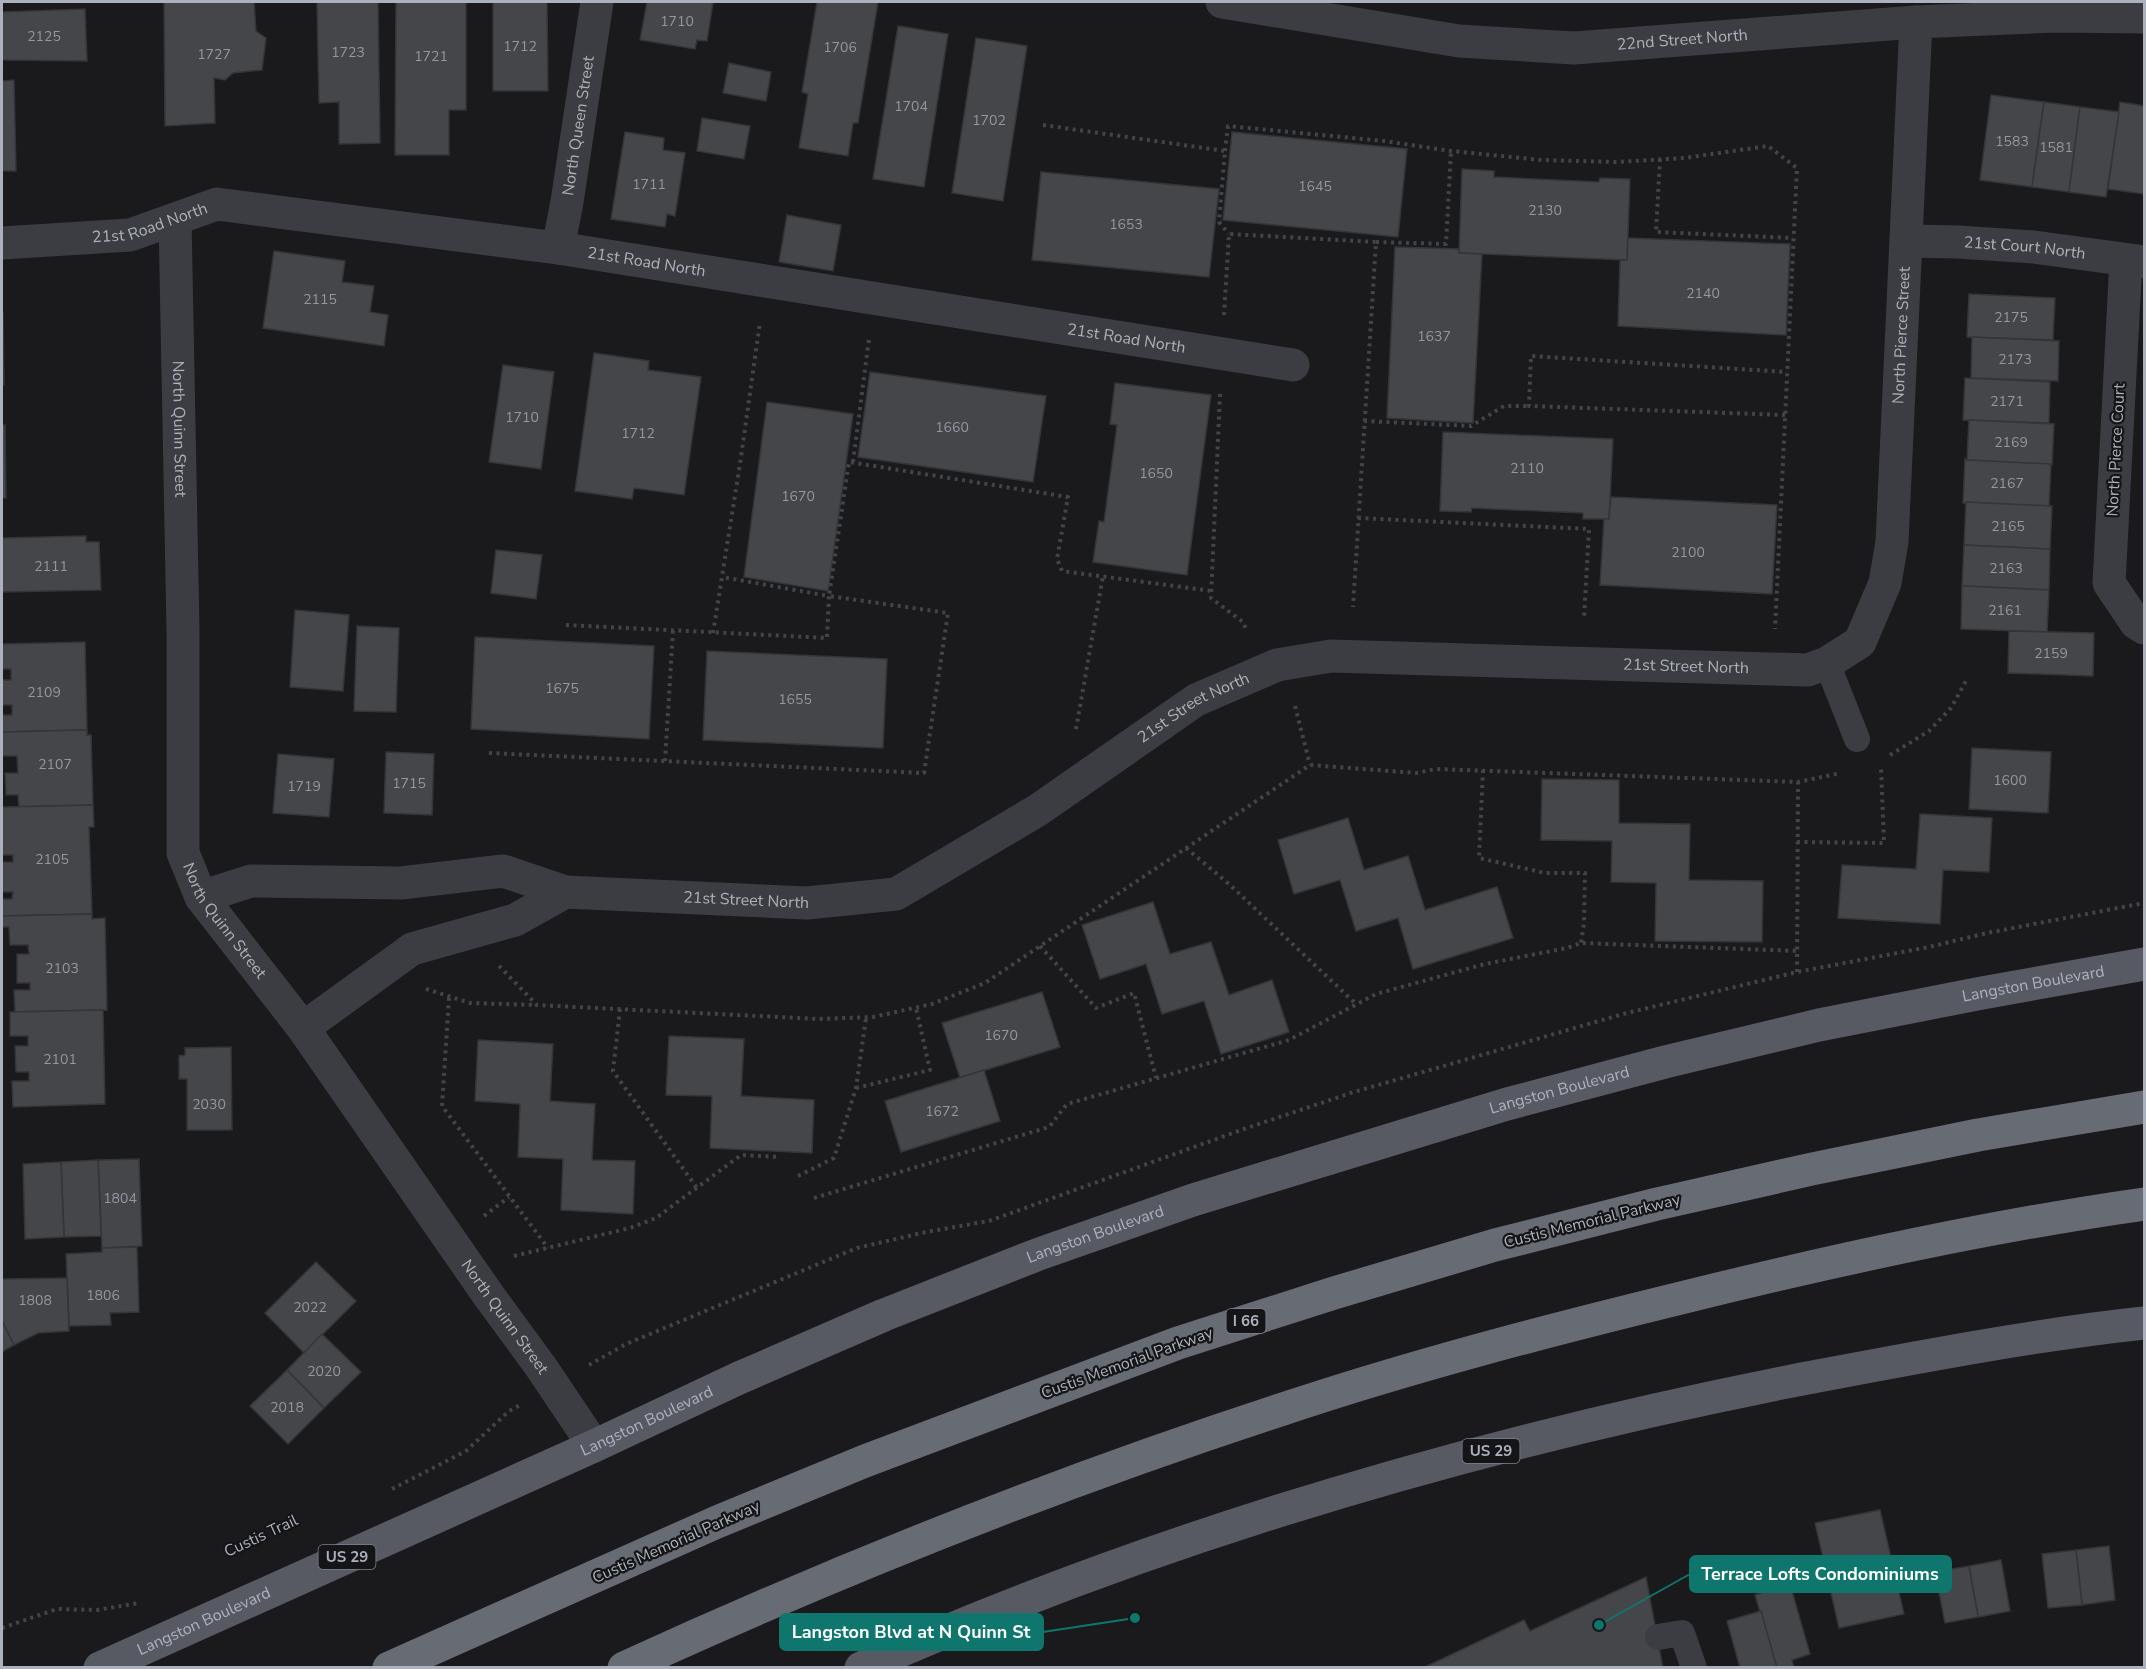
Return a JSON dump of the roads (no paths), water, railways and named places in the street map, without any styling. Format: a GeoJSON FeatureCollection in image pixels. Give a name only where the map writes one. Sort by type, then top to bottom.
{"type":"FeatureCollection","features":[{"type":"Feature","properties":{"kind":"highway","name":"Custis Memorial Parkway"},"geometry":{"type":"LineString","coordinates":[[389,1668],[717,1522],[865,1461],[1178,1343],[1334,1293],[1495,1245],[1757,1181],[1978,1135],[2145,1107]]}},
{"type":"Feature","properties":{"kind":"highway"},"geometry":{"type":"LineString","coordinates":[[624,1668],[816,1582],[964,1523],[1114,1467],[1270,1413],[1417,1368],[1584,1322],[1911,1244],[2145,1204]]}},
{"type":"Feature","properties":{"kind":"main road","name":"Langston Boulevard"},"geometry":{"type":"LineString","coordinates":[[100,1668],[594,1446],[738,1378],[884,1315],[1039,1254],[1193,1200],[1507,1104],[1665,1062],[1820,1025],[2145,964]]}},
{"type":"Feature","properties":{"kind":"main road","name":"US 29"},"geometry":{"type":"LineString","coordinates":[[861,1668],[936,1635],[1059,1587],[1291,1507],[1398,1475],[1631,1416],[1770,1386],[1990,1346],[2145,1323]]}},
{"type":"Feature","properties":{"kind":"street","name":"North Queen Street"},"geometry":{"type":"LineString","coordinates":[[558,248],[597,2]]}},
{"type":"Feature","properties":{"kind":"street","name":"22nd Street North"},"geometry":{"type":"LineString","coordinates":[[1222,2],[1460,41],[1574,48],[1916,22],[2056,16],[2145,17]]}},
{"type":"Feature","properties":{"kind":"street","name":"North Pierce Street"},"geometry":{"type":"LineString","coordinates":[[1860,642],[1886,583],[1892,542],[1916,22]]}},
{"type":"Feature","properties":{"kind":"street","name":"21st Road North"},"geometry":{"type":"LineString","coordinates":[[2,243],[130,235],[217,204],[558,248],[1293,365]]}},
{"type":"Feature","properties":{"kind":"street","name":"North Quinn Street"},"geometry":{"type":"LineString","coordinates":[[175,219],[183,630],[183,853],[201,897],[303,1028],[489,1296],[541,1366],[594,1446]]}},
{"type":"Feature","properties":{"kind":"street","name":"21st Court North"},"geometry":{"type":"LineString","coordinates":[[1907,241],[2034,247],[2135,261]]}},
{"type":"Feature","properties":{"kind":"street","name":"North Pierce Court"},"geometry":{"type":"LineString","coordinates":[[2135,261],[2109,583],[2136,623],[2145,628]]}},
{"type":"Feature","properties":{"kind":"street","name":"21st Street North"},"geometry":{"type":"LineString","coordinates":[[201,897],[251,881],[401,883],[503,871],[565,892],[807,903],[896,894],[1038,810],[1196,700],[1278,665],[1331,656],[1808,670],[1827,663],[1860,642]]}},
{"type":"Feature","properties":{"kind":"street"},"geometry":{"type":"LineString","coordinates":[[303,1028],[412,949],[515,920],[565,892]]}},
{"type":"Feature","properties":{"kind":"lane"},"geometry":{"type":"LineString","coordinates":[[1827,663],[1857,739]]}},
{"type":"Feature","properties":{"kind":"lane"},"geometry":{"type":"LineString","coordinates":[[1658,1638],[1682,1633],[1694,1668]]}},
{"type":"Feature","properties":{"kind":"place","name":"Langston Blvd at N Quinn St"},"geometry":{"type":"Point","coordinates":[1135,1618]}},
{"type":"Feature","properties":{"kind":"place","name":"Terrace Lofts Condominiums"},"geometry":{"type":"Point","coordinates":[1599,1625]}}]}
